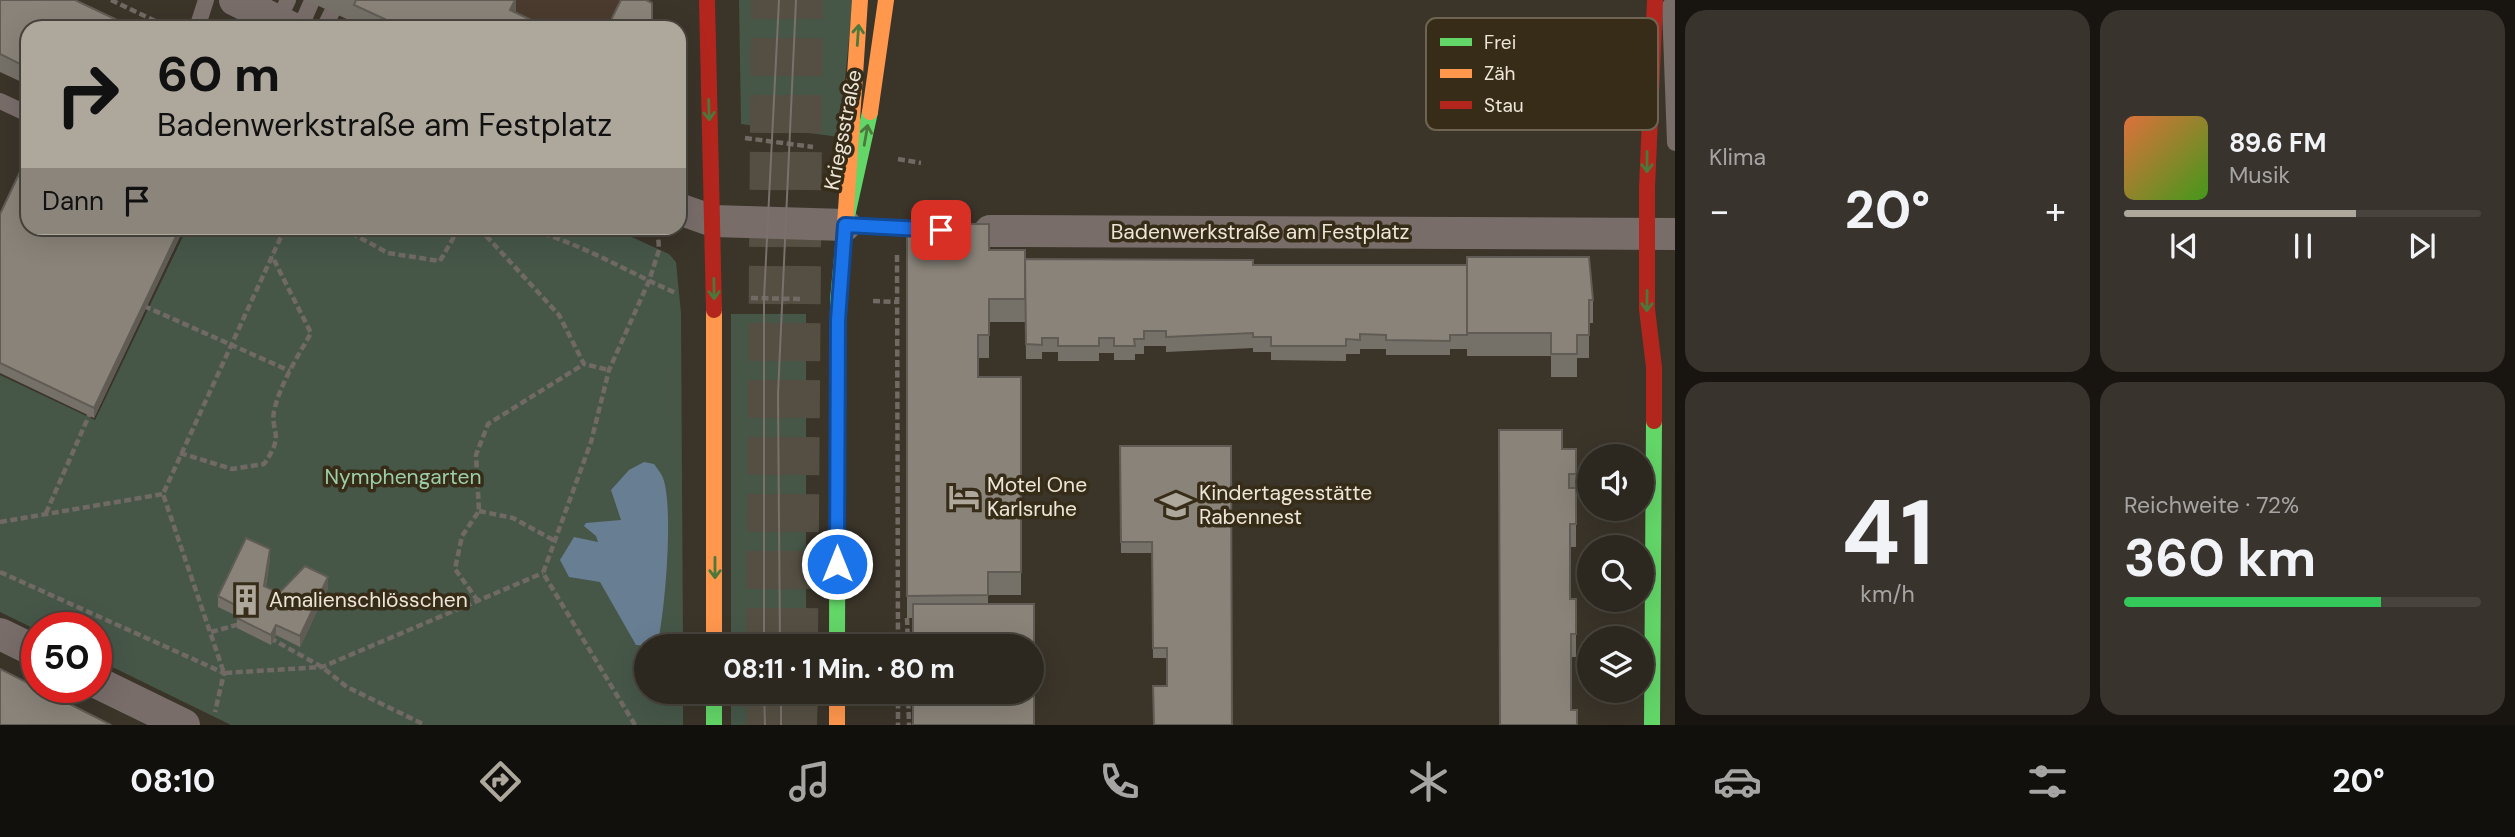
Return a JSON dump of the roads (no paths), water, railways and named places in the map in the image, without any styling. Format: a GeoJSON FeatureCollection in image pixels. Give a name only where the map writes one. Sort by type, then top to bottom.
{"type":"FeatureCollection","features":[{"type":"Feature","properties":{"kind":"main road"},"geometry":{"type":"LineString","coordinates":[[707,0],[714,297],[714,634]]}},
{"type":"Feature","properties":{"kind":"main road"},"geometry":{"type":"LineString","coordinates":[[837,634],[838,300],[845,225],[856,152],[860,0]]}},
{"type":"Feature","properties":{"kind":"main road","name":"Kriegsstraße"},"geometry":{"type":"LineString","coordinates":[[856,152],[886,0]]}},
{"type":"Feature","properties":{"kind":"main road"},"geometry":{"type":"LineString","coordinates":[[1654,18],[1655,0]]}},
{"type":"Feature","properties":{"kind":"main road"},"geometry":{"type":"LineString","coordinates":[[1652,130],[1661,234],[1647,340],[1654,367],[1652,725]]}},
{"type":"Feature","properties":{"kind":"main road"},"geometry":{"type":"LineString","coordinates":[[1654,367],[1675,359]]}},
{"type":"Feature","properties":{"kind":"main road"},"geometry":{"type":"LineString","coordinates":[[714,704],[714,725]]}},
{"type":"Feature","properties":{"kind":"main road"},"geometry":{"type":"LineString","coordinates":[[837,704],[837,725]]}},
{"type":"Feature","properties":{"kind":"street"},"geometry":{"type":"LineString","coordinates":[[235,0],[289,19]]}},
{"type":"Feature","properties":{"kind":"street"},"geometry":{"type":"LineString","coordinates":[[686,211],[713,221],[845,225]]}},
{"type":"Feature","properties":{"kind":"street","name":"Badenwerkstraße am Festplatz"},"geometry":{"type":"LineString","coordinates":[[981,231],[1661,234]]}},
{"type":"Feature","properties":{"kind":"street"},"geometry":{"type":"LineString","coordinates":[[0,634],[21,644]]}},
{"type":"Feature","properties":{"kind":"street"},"geometry":{"type":"LineString","coordinates":[[112,690],[184,725]]}},
{"type":"Feature","properties":{"kind":"lane"},"geometry":{"type":"LineString","coordinates":[[199,21],[206,0]]}},
{"type":"Feature","properties":{"kind":"lane"},"geometry":{"type":"LineString","coordinates":[[1670,0],[1675,143]]}},
{"type":"Feature","properties":{"kind":"lane"},"geometry":{"type":"LineString","coordinates":[[289,19],[311,3]]}},
{"type":"Feature","properties":{"kind":"lane"},"geometry":{"type":"LineString","coordinates":[[328,21],[332,12]]}},
{"type":"Feature","properties":{"kind":"lane"},"geometry":{"type":"LineString","coordinates":[[0,101],[21,111]]}},
{"type":"Feature","properties":{"kind":"lane"},"geometry":{"type":"LineString","coordinates":[[845,225],[947,230]]}},
{"type":"Feature","properties":{"kind":"water"},"geometry":{"type":"Polygon","coordinates":[[[644,462],[654,464],[662,476],[668,512],[665,586],[659,634],[634,634],[634,642],[600,582],[569,577],[560,560],[574,537],[598,542],[596,536],[584,526],[586,523],[621,520],[611,490],[629,470],[644,462]]]}},
{"type":"Feature","properties":{"kind":"tunnel"},"geometry":{"type":"LineString","coordinates":[[765,634],[770,0]]}},
{"type":"Feature","properties":{"kind":"tunnel"},"geometry":{"type":"LineString","coordinates":[[799,634],[804,0]]}},
{"type":"Feature","properties":{"kind":"tunnel"},"geometry":{"type":"LineString","coordinates":[[765,704],[765,725]]}},
{"type":"Feature","properties":{"kind":"tunnel"},"geometry":{"type":"LineString","coordinates":[[798,725],[799,704]]}},
{"type":"Feature","properties":{"kind":"tram line"},"geometry":{"type":"LineString","coordinates":[[764,634],[764,298],[779,0]]}},
{"type":"Feature","properties":{"kind":"tram line"},"geometry":{"type":"LineString","coordinates":[[780,634],[778,394],[796,0]]}},
{"type":"Feature","properties":{"kind":"tram line"},"geometry":{"type":"LineString","coordinates":[[764,704],[765,725]]}},
{"type":"Feature","properties":{"kind":"tram line"},"geometry":{"type":"LineString","coordinates":[[781,704],[781,725]]}},
{"type":"Feature","properties":{"kind":"place","name":"Motel One Karlsruhe"},"geometry":{"type":"Point","coordinates":[964,497]}},
{"type":"Feature","properties":{"kind":"place","name":"Kindertagesstätte Rabennest"},"geometry":{"type":"Point","coordinates":[1176,505]}},
{"type":"Feature","properties":{"kind":"place","name":"Amalienschlösschen"},"geometry":{"type":"Point","coordinates":[246,600]}},
{"type":"Feature","properties":{"kind":"park label","name":"Nymphengarten"},"geometry":{"type":"Point","coordinates":[403,477]}}]}
